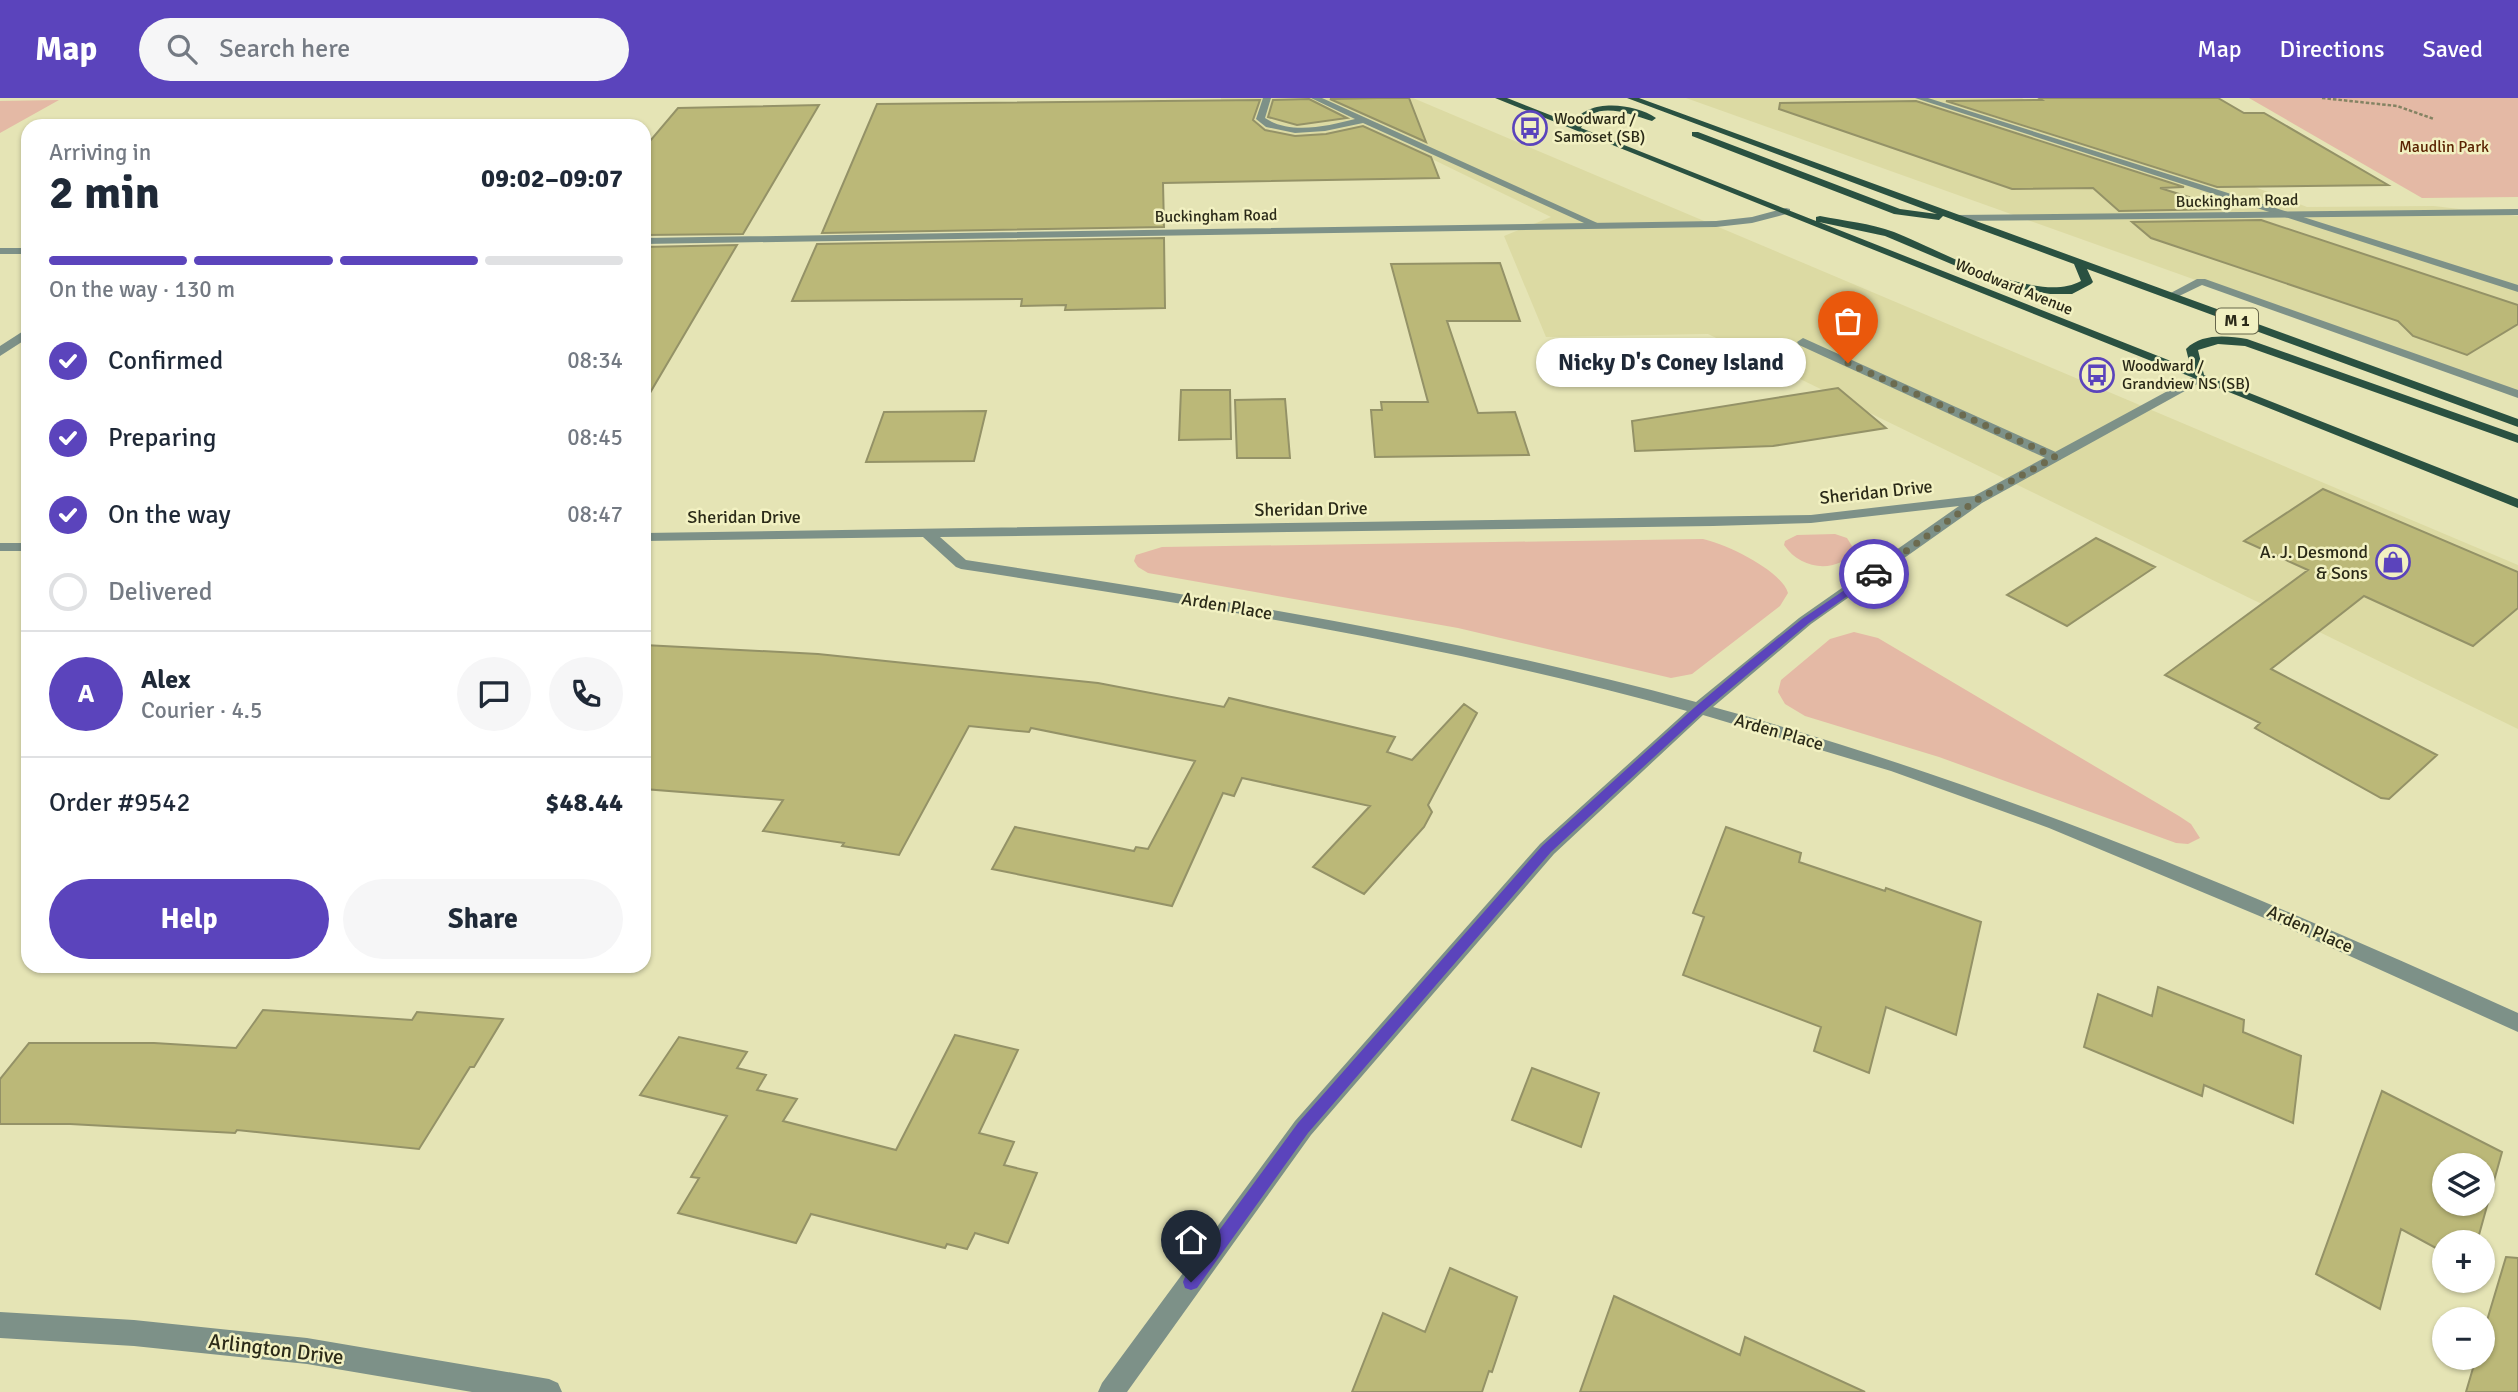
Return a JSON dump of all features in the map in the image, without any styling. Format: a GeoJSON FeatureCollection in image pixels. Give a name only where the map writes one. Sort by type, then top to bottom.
{"type":"FeatureCollection","features":[{"type":"Feature","properties":{"kind":"main road","name":"Woodward Avenue"},"geometry":{"type":"LineString","coordinates":[[1499,98],[2518,503]]}},
{"type":"Feature","properties":{"kind":"main road","name":"M 1"},"geometry":{"type":"LineString","coordinates":[[1631,98],[2518,423]]}},
{"type":"Feature","properties":{"kind":"main road"},"geometry":{"type":"LineString","coordinates":[[1576,129],[1586,113],[1605,108],[1639,113],[1665,123]]}},
{"type":"Feature","properties":{"kind":"main road"},"geometry":{"type":"LineString","coordinates":[[1678,128],[1898,212],[1956,218]]}},
{"type":"Feature","properties":{"kind":"main road"},"geometry":{"type":"LineString","coordinates":[[1786,211],[1886,233],[2034,289],[2063,292],[2083,286],[2087,282],[2079,262]]}},
{"type":"Feature","properties":{"kind":"main road"},"geometry":{"type":"LineString","coordinates":[[2199,377],[2192,349],[2213,340],[2247,342],[2518,439]]}},
{"type":"Feature","properties":{"kind":"street"},"geometry":{"type":"LineString","coordinates":[[1267,98],[1260,119],[1272,127],[1325,128],[1363,120]]}},
{"type":"Feature","properties":{"kind":"street"},"geometry":{"type":"LineString","coordinates":[[1315,98],[1600,226]]}},
{"type":"Feature","properties":{"kind":"street"},"geometry":{"type":"LineString","coordinates":[[1919,98],[2296,216],[2518,289]]}},
{"type":"Feature","properties":{"kind":"street","name":"Buckingham Road"},"geometry":{"type":"LineString","coordinates":[[651,241],[1716,224],[1752,220],[1786,211]]}},
{"type":"Feature","properties":{"kind":"street","name":"Buckingham Road"},"geometry":{"type":"LineString","coordinates":[[1956,218],[2518,212]]}},
{"type":"Feature","properties":{"kind":"street"},"geometry":{"type":"LineString","coordinates":[[0,251],[21,251]]}},
{"type":"Feature","properties":{"kind":"street"},"geometry":{"type":"LineString","coordinates":[[2171,296],[2201,281],[2517,393]]}},
{"type":"Feature","properties":{"kind":"street"},"geometry":{"type":"LineString","coordinates":[[0,352],[21,336]]}},
{"type":"Feature","properties":{"kind":"street"},"geometry":{"type":"LineString","coordinates":[[1803,342],[2055,457]]}},
{"type":"Feature","properties":{"kind":"street"},"geometry":{"type":"LineString","coordinates":[[1111,1392],[1312,1118],[1546,849],[1699,709],[1805,621],[1977,500],[2199,377]]}},
{"type":"Feature","properties":{"kind":"street","name":"Sheridan Drive"},"geometry":{"type":"LineString","coordinates":[[651,537],[929,535],[1811,519],[1977,500]]}},
{"type":"Feature","properties":{"kind":"street","name":"Arden Place"},"geometry":{"type":"LineString","coordinates":[[929,535],[961,564],[1240,608],[1382,635],[1699,709],[1894,766],[2013,806],[2185,874],[2518,1023]]}},
{"type":"Feature","properties":{"kind":"street"},"geometry":{"type":"LineString","coordinates":[[0,547],[21,547]]}},
{"type":"Feature","properties":{"kind":"street","name":"Arlington Drive"},"geometry":{"type":"LineString","coordinates":[[0,1325],[134,1332],[307,1351],[549,1392]]}},
{"type":"Feature","properties":{"kind":"path"},"geometry":{"type":"LineString","coordinates":[[2322,98],[2397,106],[2434,119]]}},
{"type":"Feature","properties":{"kind":"shaded area"},"geometry":{"type":"Polygon","coordinates":[[[1221,98],[1413,98],[2518,565],[2518,729],[1708,334],[1546,337],[1504,236],[1551,217],[1397,142],[1223,144],[1221,98]]]}},
{"type":"Feature","properties":{"kind":"shaded area"},"geometry":{"type":"Polygon","coordinates":[[[1686,98],[2022,98],[2070,133],[2229,177],[2307,207],[2434,206],[2518,216],[2518,395],[1686,98]]]}},
{"type":"Feature","properties":{"kind":"green space","name":"Maudlin Park"},"geometry":{"type":"Polygon","coordinates":[[[2249,98],[2518,98],[2518,197],[2422,198],[2249,98]]]}},
{"type":"Feature","properties":{"kind":"green space"},"geometry":{"type":"Polygon","coordinates":[[[59,100],[0,133],[0,101],[59,100]]]}},
{"type":"Feature","properties":{"kind":"green space"},"geometry":{"type":"Polygon","coordinates":[[[1835,534],[1847,538],[1855,551],[1829,566],[1800,560],[1784,545],[1785,541],[1797,535],[1835,534]]]}},
{"type":"Feature","properties":{"kind":"green space"},"geometry":{"type":"Polygon","coordinates":[[[1703,539],[1725,546],[1764,567],[1783,584],[1788,593],[1780,606],[1692,674],[1671,678],[1458,628],[1148,573],[1134,561],[1136,555],[1162,547],[1703,539]]]}},
{"type":"Feature","properties":{"kind":"green space"},"geometry":{"type":"Polygon","coordinates":[[[1854,632],[1878,638],[2179,816],[2191,824],[2200,838],[2188,844],[2176,843],[1939,757],[1805,716],[1785,704],[1778,692],[1781,680],[1830,639],[1854,632]]]}},
{"type":"Feature","properties":{"kind":"building"},"geometry":{"type":"Polygon","coordinates":[[[1409,98],[1426,142],[1330,99],[1409,98]]]}},
{"type":"Feature","properties":{"kind":"building"},"geometry":{"type":"Polygon","coordinates":[[[2039,98],[2218,98],[2244,113],[2264,113],[2388,185],[2217,187],[1946,101],[2042,100],[2039,98]]]}},
{"type":"Feature","properties":{"kind":"building"},"geometry":{"type":"Polygon","coordinates":[[[1309,99],[1347,118],[1297,125],[1268,117],[1273,100],[1309,99]]]}},
{"type":"Feature","properties":{"kind":"building"},"geometry":{"type":"Polygon","coordinates":[[[1260,100],[1253,120],[1265,130],[1295,136],[1326,134],[1363,126],[1431,157],[1439,178],[1163,183],[1164,227],[822,233],[877,104],[1260,100]]]}},
{"type":"Feature","properties":{"kind":"building"},"geometry":{"type":"Polygon","coordinates":[[[1916,101],[2184,187],[2160,188],[2227,209],[2119,211],[2093,188],[2012,189],[1779,109],[1780,103],[1916,101]]]}},
{"type":"Feature","properties":{"kind":"building"},"geometry":{"type":"Polygon","coordinates":[[[819,105],[743,234],[651,235],[651,140],[678,108],[819,105]]]}},
{"type":"Feature","properties":{"kind":"building"},"geometry":{"type":"Polygon","coordinates":[[[2261,220],[2518,305],[2518,324],[2467,355],[2413,336],[2398,321],[2151,238],[2132,222],[2261,220]]]}},
{"type":"Feature","properties":{"kind":"building"},"geometry":{"type":"Polygon","coordinates":[[[1164,238],[1165,308],[1065,310],[1066,305],[1021,306],[1022,299],[792,301],[817,244],[1164,238]]]}},
{"type":"Feature","properties":{"kind":"building"},"geometry":{"type":"Polygon","coordinates":[[[737,245],[651,391],[651,247],[737,245]]]}},
{"type":"Feature","properties":{"kind":"building"},"geometry":{"type":"Polygon","coordinates":[[[1500,263],[1520,321],[1447,321],[1478,413],[1515,412],[1529,455],[1375,457],[1371,410],[1382,410],[1381,402],[1428,402],[1391,264],[1500,263]]]}},
{"type":"Feature","properties":{"kind":"building"},"geometry":{"type":"Polygon","coordinates":[[[1838,388],[1886,428],[1773,446],[1635,451],[1632,421],[1838,388]]]}},
{"type":"Feature","properties":{"kind":"building"},"geometry":{"type":"Polygon","coordinates":[[[1181,390],[1230,390],[1231,439],[1179,440],[1181,390]]]}},
{"type":"Feature","properties":{"kind":"building"},"geometry":{"type":"Polygon","coordinates":[[[1285,399],[1290,458],[1237,458],[1235,400],[1285,399]]]}},
{"type":"Feature","properties":{"kind":"building"},"geometry":{"type":"Polygon","coordinates":[[[986,411],[974,461],[866,462],[884,412],[986,411]]]}},
{"type":"Feature","properties":{"kind":"building"},"geometry":{"type":"Polygon","coordinates":[[[2323,489],[2518,572],[2518,608],[2473,646],[2364,596],[2271,669],[2437,755],[2389,799],[2381,798],[2255,728],[2260,723],[2165,675],[2308,570],[2244,541],[2323,489]]]}},
{"type":"Feature","properties":{"kind":"building"},"geometry":{"type":"Polygon","coordinates":[[[2096,538],[2155,567],[2067,626],[2007,595],[2096,538]]]}},
{"type":"Feature","properties":{"kind":"building"},"geometry":{"type":"Polygon","coordinates":[[[651,645],[818,654],[1098,683],[1224,707],[1229,698],[1395,737],[1387,752],[1412,760],[1464,704],[1477,713],[1428,805],[1432,812],[1424,827],[1364,894],[1313,867],[1370,806],[1242,778],[1234,796],[1223,793],[1172,906],[992,869],[1015,827],[1134,851],[1136,847],[1148,849],[1195,761],[1031,728],[1029,732],[969,726],[899,855],[842,846],[844,843],[763,831],[783,800],[651,790],[651,645]]]}},
{"type":"Feature","properties":{"kind":"building"},"geometry":{"type":"Polygon","coordinates":[[[1726,827],[1801,853],[1799,862],[1885,891],[1886,888],[1981,922],[1956,1035],[1886,1007],[1869,1073],[1814,1051],[1821,1027],[1683,975],[1704,917],[1693,913],[1726,827]]]}},
{"type":"Feature","properties":{"kind":"building"},"geometry":{"type":"Polygon","coordinates":[[[2158,987],[2244,1020],[2243,1032],[2301,1056],[2293,1123],[2204,1085],[2202,1096],[2084,1047],[2098,994],[2152,1016],[2158,987]]]}},
{"type":"Feature","properties":{"kind":"building"},"geometry":{"type":"Polygon","coordinates":[[[263,1010],[412,1020],[417,1012],[503,1019],[419,1149],[237,1130],[235,1133],[70,1124],[0,1124],[0,1079],[29,1043],[154,1043],[236,1048],[263,1010]]]}},
{"type":"Feature","properties":{"kind":"building"},"geometry":{"type":"Polygon","coordinates":[[[955,1035],[1018,1050],[979,1133],[1014,1142],[1004,1165],[1037,1173],[1008,1243],[975,1233],[967,1249],[947,1244],[945,1248],[811,1214],[796,1243],[678,1213],[699,1178],[691,1177],[727,1116],[640,1095],[679,1037],[747,1052],[737,1068],[766,1075],[757,1090],[797,1099],[783,1121],[896,1150],[955,1035]]]}},
{"type":"Feature","properties":{"kind":"building"},"geometry":{"type":"Polygon","coordinates":[[[1532,1068],[1599,1093],[1581,1147],[1512,1120],[1532,1068]]]}},
{"type":"Feature","properties":{"kind":"building"},"geometry":{"type":"Polygon","coordinates":[[[2382,1091],[2502,1152],[2495,1177],[2495,1153],[2432,1153],[2432,1216],[2484,1216],[2480,1230],[2432,1230],[2432,1246],[2401,1229],[2380,1309],[2316,1274],[2382,1091]]]}},
{"type":"Feature","properties":{"kind":"building"},"geometry":{"type":"Polygon","coordinates":[[[2506,1257],[2518,1258],[2518,1392],[2466,1392],[2472,1370],[2495,1370],[2495,1307],[2491,1307],[2506,1257]]]}},
{"type":"Feature","properties":{"kind":"building"},"geometry":{"type":"Polygon","coordinates":[[[1450,1268],[1517,1297],[1492,1372],[1489,1371],[1482,1392],[1352,1392],[1383,1313],[1425,1332],[1450,1268]]]}},
{"type":"Feature","properties":{"kind":"building"},"geometry":{"type":"Polygon","coordinates":[[[1614,1296],[1740,1355],[1745,1337],[1865,1392],[1580,1392],[1614,1296]]]}},
{"type":"Feature","properties":{"kind":"way so far"},"geometry":{"type":"LineString","coordinates":[[1848,363],[2055,457],[1977,500],[1874,574]]}},
{"type":"Feature","properties":{"kind":"place","name":"Woodward / Samoset (SB)"},"geometry":{"type":"Point","coordinates":[1530,128]}},
{"type":"Feature","properties":{"kind":"place","name":"Nicky D's Coney Island"},"geometry":{"type":"Point","coordinates":[1848,363]}},
{"type":"Feature","properties":{"kind":"place","name":"Woodward / Grandview NS (SB)"},"geometry":{"type":"Point","coordinates":[2097,375]}},
{"type":"Feature","properties":{"kind":"place","name":"A. J. Desmond & Sons"},"geometry":{"type":"Point","coordinates":[2393,562]}},
{"type":"Feature","properties":{"kind":"route"},"geometry":{"type":"LineString","coordinates":[[1191,1282],[1303,1128],[1546,849],[1699,709],[1805,621],[1874,574]]}}]}
